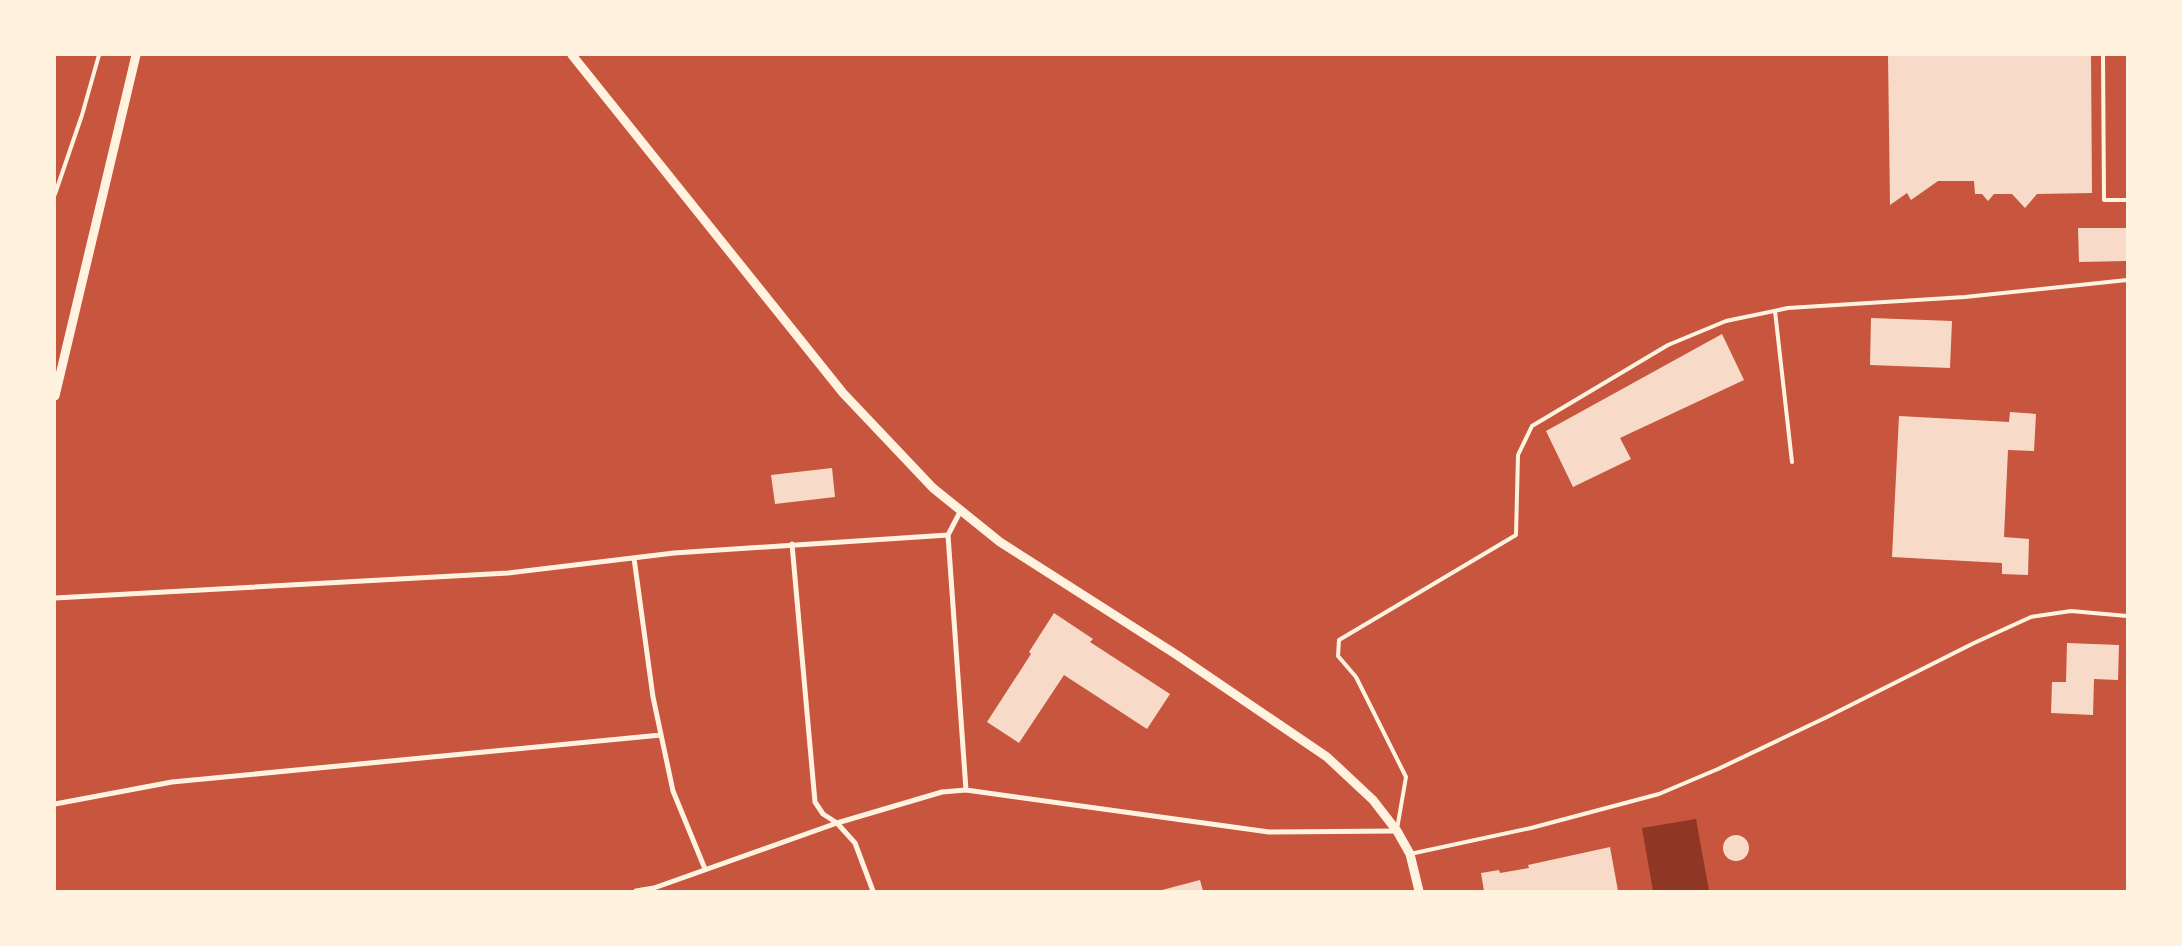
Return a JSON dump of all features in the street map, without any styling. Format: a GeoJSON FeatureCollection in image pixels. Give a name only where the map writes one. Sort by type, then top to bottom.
{"type":"FeatureCollection","features":[{"type":"Feature","properties":{"kind":"street"},"geometry":{"type":"LineString","coordinates":[[55,396],[136,55]]}},
{"type":"Feature","properties":{"kind":"street"},"geometry":{"type":"LineString","coordinates":[[572,55],[843,393],[920,475],[960,512],[1000,542],[1177,655],[1327,757],[1373,800],[1397,831],[1410,854],[1419,891]]}},
{"type":"Feature","properties":{"kind":"street"},"geometry":{"type":"LineString","coordinates":[[960,512],[948,535],[966,790]]}},
{"type":"Feature","properties":{"kind":"street"},"geometry":{"type":"LineString","coordinates":[[55,598],[508,573],[634,558],[792,544],[948,535]]}},
{"type":"Feature","properties":{"kind":"street"},"geometry":{"type":"LineString","coordinates":[[792,544],[815,802],[824,814],[837,823],[855,843],[873,891]]}},
{"type":"Feature","properties":{"kind":"street"},"geometry":{"type":"LineString","coordinates":[[634,558],[653,697],[673,792],[705,869]]}},
{"type":"Feature","properties":{"kind":"street"},"geometry":{"type":"LineString","coordinates":[[55,804],[172,782],[661,735]]}},
{"type":"Feature","properties":{"kind":"street"},"geometry":{"type":"LineString","coordinates":[[636,891],[654,890],[705,869],[837,823],[942,792],[966,790],[1269,832],[1397,831]]}},
{"type":"Feature","properties":{"kind":"lane"},"geometry":{"type":"LineString","coordinates":[[55,194],[82,115],[99,55]]}},
{"type":"Feature","properties":{"kind":"lane"},"geometry":{"type":"LineString","coordinates":[[2102,55],[2104,200],[2127,200]]}},
{"type":"Feature","properties":{"kind":"lane"},"geometry":{"type":"LineString","coordinates":[[1397,831],[1406,777],[1356,677],[1338,656],[1339,640],[1516,535],[1518,455],[1532,426],[1668,345],[1726,321],[1788,308],[1965,297],[2127,280]]}},
{"type":"Feature","properties":{"kind":"lane"},"geometry":{"type":"LineString","coordinates":[[1775,311],[1792,462]]}},
{"type":"Feature","properties":{"kind":"lane"},"geometry":{"type":"LineString","coordinates":[[1410,854],[1531,828],[1659,794],[1718,769],[1974,643],[2031,617],[2071,612],[2127,616]]}},
{"type":"Feature","properties":{"kind":"shaded area"},"geometry":{"type":"Polygon","coordinates":[[[1696,819],[1709,891],[1653,891],[1642,828],[1696,819]]]}},
{"type":"Feature","properties":{"kind":"building"},"geometry":{"type":"Polygon","coordinates":[[[1888,55],[2091,55],[2092,193],[2037,194],[2025,208],[2012,194],[1994,194],[1988,201],[1982,194],[1975,194],[1974,181],[1938,181],[1911,200],[1907,193],[1890,205],[1888,55]]]}},
{"type":"Feature","properties":{"kind":"building"},"geometry":{"type":"Polygon","coordinates":[[[2078,228],[2127,228],[2127,261],[2079,262],[2078,228]]]}},
{"type":"Feature","properties":{"kind":"building"},"geometry":{"type":"Polygon","coordinates":[[[1871,318],[1952,321],[1950,368],[1870,365],[1871,318]]]}},
{"type":"Feature","properties":{"kind":"building"},"geometry":{"type":"Polygon","coordinates":[[[1722,334],[1744,380],[1620,438],[1631,459],[1573,487],[1546,431],[1722,334]]]}},
{"type":"Feature","properties":{"kind":"building"},"geometry":{"type":"Polygon","coordinates":[[[2010,412],[2036,414],[2034,451],[2008,450],[2004,537],[2029,539],[2028,575],[2002,574],[2002,563],[1892,557],[1899,416],[2009,422],[2010,412]]]}},
{"type":"Feature","properties":{"kind":"building"},"geometry":{"type":"Polygon","coordinates":[[[832,468],[835,497],[775,504],[771,475],[832,468]]]}},
{"type":"Feature","properties":{"kind":"building"},"geometry":{"type":"Polygon","coordinates":[[[1054,613],[1093,639],[1090,642],[1170,694],[1147,729],[1064,675],[1019,743],[987,722],[1031,654],[1029,652],[1054,613]]]}},
{"type":"Feature","properties":{"kind":"building"},"geometry":{"type":"Polygon","coordinates":[[[2067,643],[2119,645],[2118,680],[2094,679],[2093,715],[2051,713],[2052,682],[2066,682],[2067,643]]]}},
{"type":"Feature","properties":{"kind":"building"},"geometry":{"type":"Polygon","coordinates":[[[1736,835],[1745,839],[1749,848],[1745,857],[1736,861],[1727,857],[1723,848],[1727,839],[1736,835]]]}},
{"type":"Feature","properties":{"kind":"building"},"geometry":{"type":"Polygon","coordinates":[[[1610,847],[1618,891],[1484,891],[1481,873],[1499,870],[1500,873],[1529,868],[1528,865],[1610,847]]]}},
{"type":"Feature","properties":{"kind":"building"},"geometry":{"type":"Polygon","coordinates":[[[1200,880],[1203,891],[1162,891],[1162,890],[1200,880]]]}}]}
